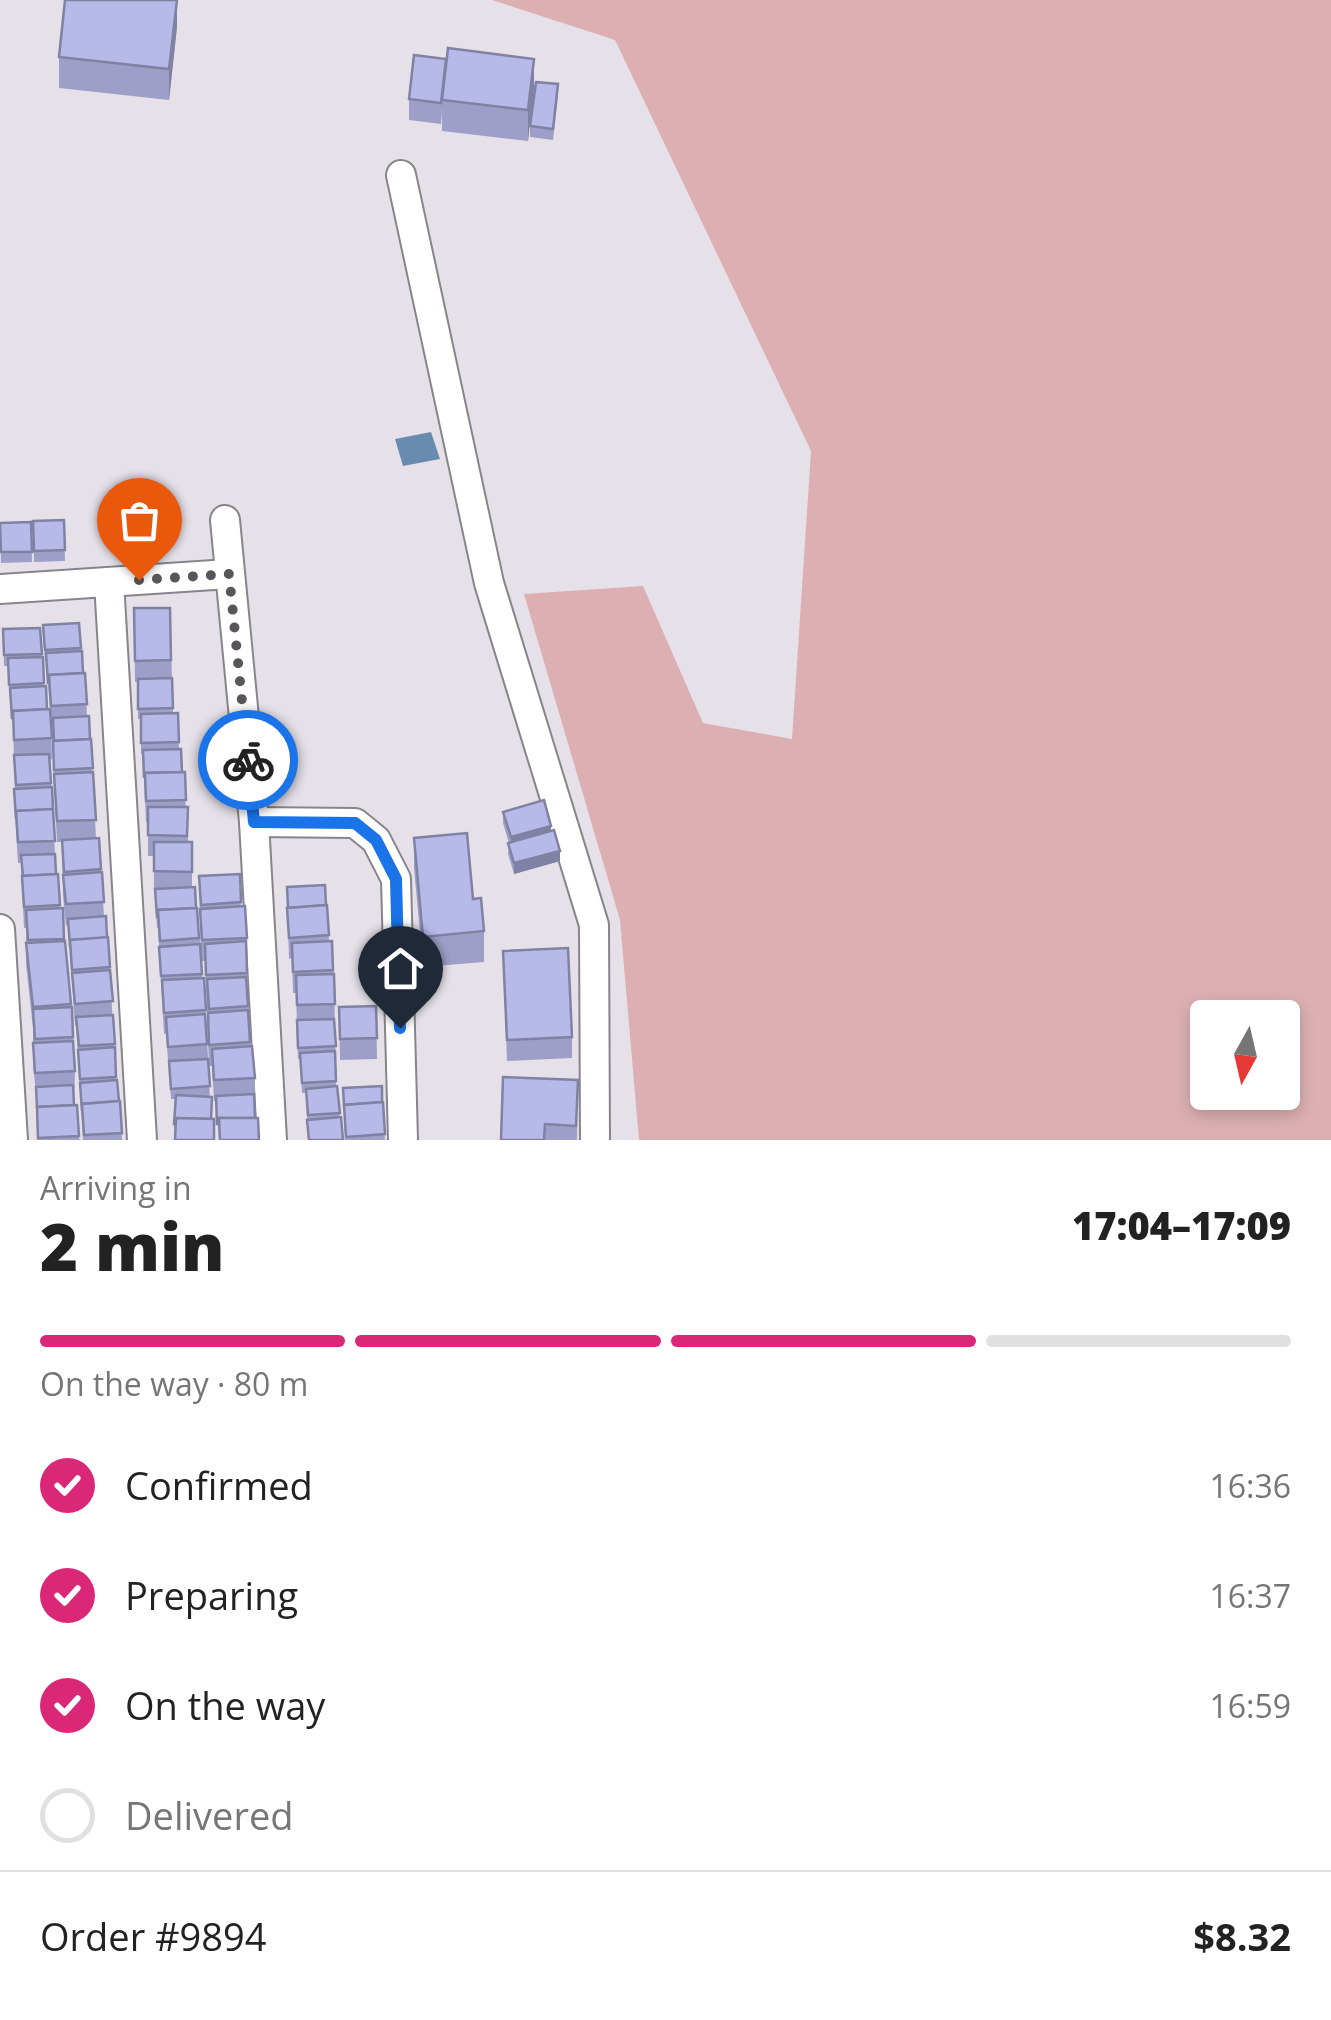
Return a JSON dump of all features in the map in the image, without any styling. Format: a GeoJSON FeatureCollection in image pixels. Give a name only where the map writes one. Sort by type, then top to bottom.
{"type":"FeatureCollection","features":[{"type":"Feature","properties":{"kind":"street"},"geometry":{"type":"LineString","coordinates":[[401,175],[489,583],[594,926],[595,1140]]}},
{"type":"Feature","properties":{"kind":"street"},"geometry":{"type":"LineString","coordinates":[[225,520],[254,822],[272,1140]]}},
{"type":"Feature","properties":{"kind":"street"},"geometry":{"type":"LineString","coordinates":[[0,589],[229,574]]}},
{"type":"Feature","properties":{"kind":"street"},"geometry":{"type":"LineString","coordinates":[[109,582],[142,1140]]}},
{"type":"Feature","properties":{"kind":"street"},"geometry":{"type":"LineString","coordinates":[[254,822],[355,823],[376,840],[396,879],[403,1140]]}},
{"type":"Feature","properties":{"kind":"street"},"geometry":{"type":"LineString","coordinates":[[0,929],[13,1140]]}},
{"type":"Feature","properties":{"kind":"shaded area"},"geometry":{"type":"Polygon","coordinates":[[[492,0],[1331,0],[1331,1140],[639,1140],[620,920],[524,594],[643,586],[703,723],[792,739],[811,451],[615,40],[492,0]]]}},
{"type":"Feature","properties":{"kind":"water"},"geometry":{"type":"Polygon","coordinates":[[[431,432],[440,459],[403,466],[395,439],[431,432]]]}},
{"type":"Feature","properties":{"kind":"building"},"geometry":{"type":"Polygon","coordinates":[[[65,0],[177,0],[169,69],[59,57],[65,0]]]}},
{"type":"Feature","properties":{"kind":"building"},"geometry":{"type":"Polygon","coordinates":[[[448,48],[534,59],[528,110],[442,100],[448,48]]]}},
{"type":"Feature","properties":{"kind":"building"},"geometry":{"type":"Polygon","coordinates":[[[414,55],[446,59],[441,103],[409,99],[414,55]]]}},
{"type":"Feature","properties":{"kind":"building"},"geometry":{"type":"Polygon","coordinates":[[[536,82],[558,84],[553,129],[530,126],[536,82]]]}},
{"type":"Feature","properties":{"kind":"building"},"geometry":{"type":"Polygon","coordinates":[[[64,520],[65,550],[34,551],[33,521],[64,520]]]}},
{"type":"Feature","properties":{"kind":"building"},"geometry":{"type":"Polygon","coordinates":[[[31,522],[32,552],[1,552],[0,523],[31,522]]]}},
{"type":"Feature","properties":{"kind":"building"},"geometry":{"type":"Polygon","coordinates":[[[134,608],[170,608],[171,660],[135,661],[134,608]]]}},
{"type":"Feature","properties":{"kind":"building"},"geometry":{"type":"Polygon","coordinates":[[[79,623],[81,648],[45,650],[43,625],[79,623]]]}},
{"type":"Feature","properties":{"kind":"building"},"geometry":{"type":"Polygon","coordinates":[[[40,628],[42,654],[4,655],[3,629],[40,628]]]}},
{"type":"Feature","properties":{"kind":"building"},"geometry":{"type":"Polygon","coordinates":[[[82,651],[83,673],[49,675],[48,683],[46,653],[82,651]]]}},
{"type":"Feature","properties":{"kind":"building"},"geometry":{"type":"Polygon","coordinates":[[[43,657],[44,683],[9,685],[8,658],[43,657]]]}},
{"type":"Feature","properties":{"kind":"building"},"geometry":{"type":"Polygon","coordinates":[[[85,673],[87,704],[51,706],[49,675],[85,673]]]}},
{"type":"Feature","properties":{"kind":"building"},"geometry":{"type":"Polygon","coordinates":[[[172,678],[173,708],[138,709],[138,679],[172,678]]]}},
{"type":"Feature","properties":{"kind":"building"},"geometry":{"type":"Polygon","coordinates":[[[46,686],[47,709],[13,711],[12,718],[10,688],[46,686]]]}},
{"type":"Feature","properties":{"kind":"building"},"geometry":{"type":"Polygon","coordinates":[[[50,709],[52,738],[14,740],[13,711],[50,709]]]}},
{"type":"Feature","properties":{"kind":"building"},"geometry":{"type":"Polygon","coordinates":[[[178,713],[179,742],[141,743],[141,714],[178,713]]]}},
{"type":"Feature","properties":{"kind":"building"},"geometry":{"type":"Polygon","coordinates":[[[89,716],[90,739],[54,741],[53,718],[89,716]]]}},
{"type":"Feature","properties":{"kind":"building"},"geometry":{"type":"Polygon","coordinates":[[[91,739],[93,768],[54,770],[53,741],[91,739]]]}},
{"type":"Feature","properties":{"kind":"building"},"geometry":{"type":"Polygon","coordinates":[[[181,749],[182,772],[145,773],[144,778],[143,750],[181,749]]]}},
{"type":"Feature","properties":{"kind":"building"},"geometry":{"type":"Polygon","coordinates":[[[49,754],[51,783],[16,785],[14,755],[49,754]]]}},
{"type":"Feature","properties":{"kind":"building"},"geometry":{"type":"Polygon","coordinates":[[[93,772],[96,820],[57,821],[54,774],[93,772]]]}},
{"type":"Feature","properties":{"kind":"building"},"geometry":{"type":"Polygon","coordinates":[[[185,772],[186,800],[146,801],[145,773],[185,772]]]}},
{"type":"Feature","properties":{"kind":"building"},"geometry":{"type":"Polygon","coordinates":[[[52,787],[53,809],[16,811],[16,819],[14,789],[52,787]]]}},
{"type":"Feature","properties":{"kind":"building"},"geometry":{"type":"Polygon","coordinates":[[[544,800],[551,826],[511,837],[503,812],[544,800]]]}},
{"type":"Feature","properties":{"kind":"building"},"geometry":{"type":"Polygon","coordinates":[[[148,807],[188,807],[187,836],[148,835],[148,807]]]}},
{"type":"Feature","properties":{"kind":"building"},"geometry":{"type":"Polygon","coordinates":[[[53,809],[55,841],[18,842],[16,811],[53,809]]]}},
{"type":"Feature","properties":{"kind":"building"},"geometry":{"type":"Polygon","coordinates":[[[554,830],[560,851],[514,863],[508,843],[554,830]]]}},
{"type":"Feature","properties":{"kind":"building"},"geometry":{"type":"Polygon","coordinates":[[[467,833],[473,899],[481,898],[484,931],[423,937],[414,838],[467,833]]]}},
{"type":"Feature","properties":{"kind":"building"},"geometry":{"type":"Polygon","coordinates":[[[99,838],[101,869],[64,872],[62,840],[99,838]]]}},
{"type":"Feature","properties":{"kind":"building"},"geometry":{"type":"Polygon","coordinates":[[[154,842],[192,842],[192,872],[154,871],[154,842]]]}},
{"type":"Feature","properties":{"kind":"building"},"geometry":{"type":"Polygon","coordinates":[[[55,854],[56,874],[23,876],[21,855],[55,854]]]}},
{"type":"Feature","properties":{"kind":"building"},"geometry":{"type":"Polygon","coordinates":[[[102,872],[104,902],[66,904],[63,875],[102,872]]]}},
{"type":"Feature","properties":{"kind":"building"},"geometry":{"type":"Polygon","coordinates":[[[58,874],[60,905],[24,907],[22,876],[58,874]]]}},
{"type":"Feature","properties":{"kind":"building"},"geometry":{"type":"Polygon","coordinates":[[[240,874],[241,902],[201,905],[199,876],[240,874]]]}},
{"type":"Feature","properties":{"kind":"building"},"geometry":{"type":"Polygon","coordinates":[[[325,885],[326,905],[288,908],[287,887],[325,885]]]}},
{"type":"Feature","properties":{"kind":"building"},"geometry":{"type":"Polygon","coordinates":[[[195,887],[196,908],[158,910],[157,917],[155,889],[195,887]]]}},
{"type":"Feature","properties":{"kind":"building"},"geometry":{"type":"Polygon","coordinates":[[[327,905],[329,935],[289,938],[287,908],[327,905]]]}},
{"type":"Feature","properties":{"kind":"building"},"geometry":{"type":"Polygon","coordinates":[[[245,906],[247,938],[202,940],[200,909],[245,906]]]}},
{"type":"Feature","properties":{"kind":"building"},"geometry":{"type":"Polygon","coordinates":[[[63,908],[64,939],[28,940],[26,910],[63,908]]]}},
{"type":"Feature","properties":{"kind":"building"},"geometry":{"type":"Polygon","coordinates":[[[197,908],[199,938],[160,941],[158,910],[197,908]]]}},
{"type":"Feature","properties":{"kind":"building"},"geometry":{"type":"Polygon","coordinates":[[[106,916],[107,938],[70,940],[70,947],[68,919],[106,916]]]}},
{"type":"Feature","properties":{"kind":"building"},"geometry":{"type":"Polygon","coordinates":[[[108,937],[110,967],[72,970],[70,940],[108,937]]]}},
{"type":"Feature","properties":{"kind":"building"},"geometry":{"type":"Polygon","coordinates":[[[65,941],[71,1004],[33,1007],[26,943],[65,941]]]}},
{"type":"Feature","properties":{"kind":"building"},"geometry":{"type":"Polygon","coordinates":[[[246,941],[247,973],[206,975],[205,944],[246,941]]]}},
{"type":"Feature","properties":{"kind":"building"},"geometry":{"type":"Polygon","coordinates":[[[332,941],[333,970],[293,972],[292,943],[332,941]]]}},
{"type":"Feature","properties":{"kind":"building"},"geometry":{"type":"Polygon","coordinates":[[[200,944],[202,974],[161,976],[159,947],[200,944]]]}},
{"type":"Feature","properties":{"kind":"building"},"geometry":{"type":"Polygon","coordinates":[[[568,948],[572,1037],[507,1040],[503,951],[568,948]]]}},
{"type":"Feature","properties":{"kind":"building"},"geometry":{"type":"Polygon","coordinates":[[[110,970],[113,1001],[75,1004],[72,973],[110,970]]]}},
{"type":"Feature","properties":{"kind":"building"},"geometry":{"type":"Polygon","coordinates":[[[334,974],[335,1004],[297,1005],[296,975],[334,974]]]}},
{"type":"Feature","properties":{"kind":"building"},"geometry":{"type":"Polygon","coordinates":[[[246,977],[248,1006],[209,1009],[207,979],[246,977]]]}},
{"type":"Feature","properties":{"kind":"building"},"geometry":{"type":"Polygon","coordinates":[[[204,978],[206,1010],[164,1013],[162,980],[204,978]]]}},
{"type":"Feature","properties":{"kind":"building"},"geometry":{"type":"Polygon","coordinates":[[[376,1006],[377,1038],[340,1039],[339,1007],[376,1006]]]}},
{"type":"Feature","properties":{"kind":"building"},"geometry":{"type":"Polygon","coordinates":[[[72,1007],[73,1037],[35,1039],[33,1009],[72,1007]]]}},
{"type":"Feature","properties":{"kind":"building"},"geometry":{"type":"Polygon","coordinates":[[[248,1010],[250,1042],[209,1045],[208,1013],[248,1010]]]}},
{"type":"Feature","properties":{"kind":"building"},"geometry":{"type":"Polygon","coordinates":[[[205,1014],[207,1044],[168,1047],[166,1017],[205,1014]]]}},
{"type":"Feature","properties":{"kind":"building"},"geometry":{"type":"Polygon","coordinates":[[[113,1015],[115,1044],[79,1046],[76,1017],[113,1015]]]}},
{"type":"Feature","properties":{"kind":"building"},"geometry":{"type":"Polygon","coordinates":[[[334,1019],[336,1046],[298,1048],[297,1020],[334,1019]]]}},
{"type":"Feature","properties":{"kind":"building"},"geometry":{"type":"Polygon","coordinates":[[[73,1041],[75,1071],[35,1073],[33,1043],[73,1041]]]}},
{"type":"Feature","properties":{"kind":"building"},"geometry":{"type":"Polygon","coordinates":[[[252,1046],[255,1078],[214,1080],[212,1049],[252,1046]]]}},
{"type":"Feature","properties":{"kind":"building"},"geometry":{"type":"Polygon","coordinates":[[[115,1047],[116,1077],[80,1079],[78,1050],[115,1047]]]}},
{"type":"Feature","properties":{"kind":"building"},"geometry":{"type":"Polygon","coordinates":[[[335,1051],[336,1081],[302,1083],[300,1053],[335,1051]]]}},
{"type":"Feature","properties":{"kind":"building"},"geometry":{"type":"Polygon","coordinates":[[[208,1059],[210,1086],[171,1089],[169,1061],[208,1059]]]}},
{"type":"Feature","properties":{"kind":"building"},"geometry":{"type":"Polygon","coordinates":[[[503,1077],[578,1080],[576,1126],[545,1124],[544,1140],[501,1140],[503,1077]]]}},
{"type":"Feature","properties":{"kind":"building"},"geometry":{"type":"Polygon","coordinates":[[[117,1080],[119,1101],[82,1104],[82,1111],[80,1083],[117,1080]]]}},
{"type":"Feature","properties":{"kind":"building"},"geometry":{"type":"Polygon","coordinates":[[[73,1085],[74,1105],[37,1107],[36,1087],[73,1085]]]}},
{"type":"Feature","properties":{"kind":"building"},"geometry":{"type":"Polygon","coordinates":[[[337,1086],[340,1113],[308,1115],[306,1089],[337,1086]]]}},
{"type":"Feature","properties":{"kind":"building"},"geometry":{"type":"Polygon","coordinates":[[[382,1086],[382,1102],[344,1105],[343,1088],[382,1086]]]}},
{"type":"Feature","properties":{"kind":"building"},"geometry":{"type":"Polygon","coordinates":[[[254,1094],[255,1118],[219,1118],[217,1124],[216,1096],[254,1094]]]}},
{"type":"Feature","properties":{"kind":"building"},"geometry":{"type":"Polygon","coordinates":[[[176,1095],[212,1097],[211,1119],[176,1118],[174,1124],[176,1095]]]}},
{"type":"Feature","properties":{"kind":"building"},"geometry":{"type":"Polygon","coordinates":[[[120,1101],[122,1133],[84,1135],[82,1104],[120,1101]]]}},
{"type":"Feature","properties":{"kind":"building"},"geometry":{"type":"Polygon","coordinates":[[[383,1102],[385,1134],[346,1137],[344,1105],[383,1102]]]}},
{"type":"Feature","properties":{"kind":"building"},"geometry":{"type":"Polygon","coordinates":[[[77,1105],[79,1136],[38,1138],[37,1107],[77,1105]]]}},
{"type":"Feature","properties":{"kind":"building"},"geometry":{"type":"Polygon","coordinates":[[[341,1117],[343,1140],[309,1140],[307,1120],[341,1117]]]}},
{"type":"Feature","properties":{"kind":"building"},"geometry":{"type":"Polygon","coordinates":[[[176,1118],[214,1119],[214,1140],[175,1140],[176,1118]]]}},
{"type":"Feature","properties":{"kind":"building"},"geometry":{"type":"Polygon","coordinates":[[[219,1118],[258,1118],[259,1140],[220,1140],[219,1118]]]}},
{"type":"Feature","properties":{"kind":"way so far"},"geometry":{"type":"LineString","coordinates":[[139,580],[229,574],[248,760]]}},
{"type":"Feature","properties":{"kind":"route"},"geometry":{"type":"LineString","coordinates":[[248,760],[254,822],[355,823],[376,840],[396,879],[400,1028]]}}]}
